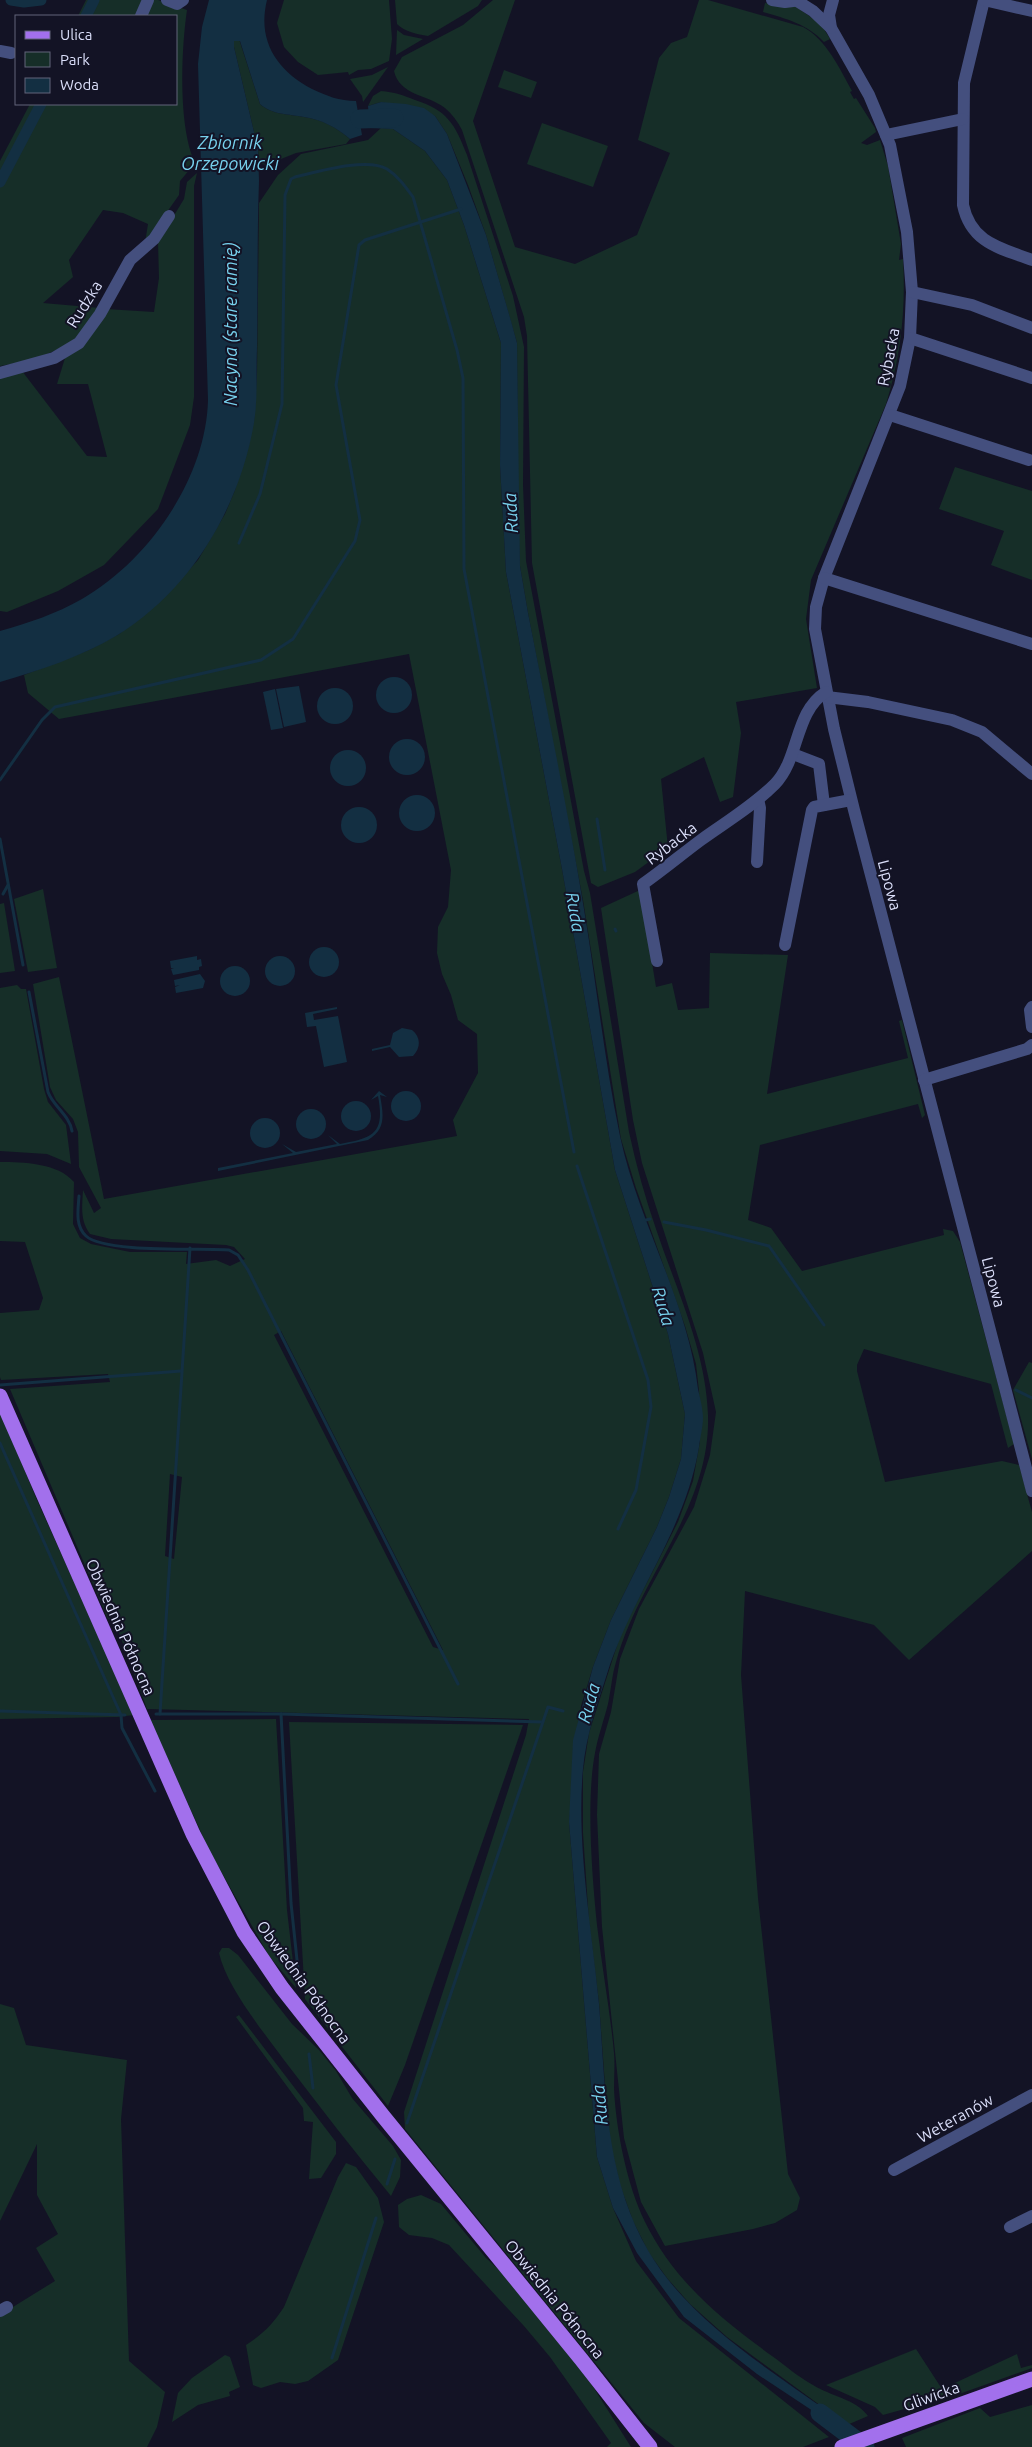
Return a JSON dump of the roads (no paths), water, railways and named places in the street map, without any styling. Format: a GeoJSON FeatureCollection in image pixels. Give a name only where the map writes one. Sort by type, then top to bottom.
{"type":"FeatureCollection","features":[{"type":"Feature","properties":{"kind":"main road","name":"Obwiednia Północna"},"geometry":{"type":"LineString","coordinates":[[0,1396],[193,1834],[244,1932],[282,1988],[650,2447]]}},
{"type":"Feature","properties":{"kind":"main road","name":"Gliwicka"},"geometry":{"type":"LineString","coordinates":[[842,2447],[1032,2378]]}},
{"type":"Feature","properties":{"kind":"main road","name":"Obwiednia Północna"},"geometry":{"type":"LineString","coordinates":[[628,2420],[642,2447]]}},
{"type":"Feature","properties":{"kind":"main road"},"geometry":{"type":"LineString","coordinates":[[628,2420],[638,2447]]}},
{"type":"Feature","properties":{"kind":"main road"},"geometry":{"type":"LineString","coordinates":[[628,2420],[659,2447]]}},
{"type":"Feature","properties":{"kind":"street"},"geometry":{"type":"LineString","coordinates":[[141,15],[148,0]]}},
{"type":"Feature","properties":{"kind":"street"},"geometry":{"type":"LineString","coordinates":[[167,0],[177,4],[183,0]]}},
{"type":"Feature","properties":{"kind":"street","name":"Rybacka"},"geometry":{"type":"LineString","coordinates":[[657,961],[643,884],[758,799],[780,778],[793,754],[810,707],[815,700],[827,695],[814,622],[816,602],[890,414],[902,378],[910,338],[912,292],[904,216],[894,163],[886,135],[869,95],[831,28],[814,11],[799,1],[772,0]]}},
{"type":"Feature","properties":{"kind":"street"},"geometry":{"type":"LineString","coordinates":[[831,28],[829,15],[833,0]]}},
{"type":"Feature","properties":{"kind":"street"},"geometry":{"type":"LineString","coordinates":[[1032,11],[984,0],[966,68],[963,119],[963,205],[969,224],[975,233],[992,245],[1032,260]]}},
{"type":"Feature","properties":{"kind":"street"},"geometry":{"type":"LineString","coordinates":[[886,135],[963,119]]}},
{"type":"Feature","properties":{"kind":"street","name":"Rudzka"},"geometry":{"type":"LineString","coordinates":[[0,373],[58,356],[80,343],[95,322],[130,260],[154,239],[169,216]]}},
{"type":"Feature","properties":{"kind":"street"},"geometry":{"type":"LineString","coordinates":[[912,292],[972,305],[1032,328]]}},
{"type":"Feature","properties":{"kind":"street"},"geometry":{"type":"LineString","coordinates":[[910,338],[1032,378]]}},
{"type":"Feature","properties":{"kind":"street"},"geometry":{"type":"LineString","coordinates":[[890,414],[1029,460]]}},
{"type":"Feature","properties":{"kind":"street"},"geometry":{"type":"LineString","coordinates":[[824,578],[1032,644]]}},
{"type":"Feature","properties":{"kind":"street"},"geometry":{"type":"LineString","coordinates":[[827,695],[952,720],[982,732],[1032,774]]}},
{"type":"Feature","properties":{"kind":"street","name":"Lipowa"},"geometry":{"type":"LineString","coordinates":[[827,695],[851,800],[1032,1491]]}},
{"type":"Feature","properties":{"kind":"street"},"geometry":{"type":"LineString","coordinates":[[793,754],[819,764],[824,806]]}},
{"type":"Feature","properties":{"kind":"street"},"geometry":{"type":"LineString","coordinates":[[757,862],[760,808],[758,799]]}},
{"type":"Feature","properties":{"kind":"street"},"geometry":{"type":"LineString","coordinates":[[785,945],[812,810],[814,807],[851,800]]}},
{"type":"Feature","properties":{"kind":"street"},"geometry":{"type":"LineString","coordinates":[[1032,1007],[1030,1010],[1032,1027]]}},
{"type":"Feature","properties":{"kind":"street"},"geometry":{"type":"LineString","coordinates":[[924,1080],[1027,1049],[1032,1045]]}},
{"type":"Feature","properties":{"kind":"street","name":"Weteranów"},"geometry":{"type":"LineString","coordinates":[[894,2170],[1032,2094]]}},
{"type":"Feature","properties":{"kind":"street"},"geometry":{"type":"LineString","coordinates":[[1010,2227],[1032,2216]]}},
{"type":"Feature","properties":{"kind":"water","name":"Zbiornik Orzepowicki"},"geometry":{"type":"Polygon","coordinates":[[[209,0],[267,0],[265,28],[267,41],[279,63],[288,73],[312,89],[333,98],[356,101],[362,135],[350,139],[323,122],[275,112],[265,108],[260,104],[240,41],[234,41],[258,149],[259,181],[256,404],[247,455],[237,486],[224,516],[208,544],[189,571],[143,617],[103,644],[45,668],[0,682],[0,631],[42,618],[82,599],[106,583],[129,563],[169,515],[185,488],[197,459],[205,430],[208,400],[198,64],[202,27],[209,0]]]}},
{"type":"Feature","properties":{"kind":"water"},"geometry":{"type":"Polygon","coordinates":[[[381,102],[424,108],[435,116],[447,134],[486,235],[517,343],[520,566],[528,613],[577,867],[609,1078],[620,1136],[638,1199],[684,1324],[693,1356],[703,1418],[692,1478],[670,1535],[630,1617],[607,1674],[592,1721],[583,1769],[581,1798],[583,1857],[599,2004],[606,2100],[615,2162],[623,2193],[634,2223],[649,2252],[667,2278],[689,2303],[739,2348],[847,2425],[832,2432],[827,2423],[816,2413],[757,2374],[684,2317],[637,2253],[613,2208],[597,2157],[569,1822],[573,1740],[593,1667],[611,1620],[657,1527],[669,1497],[681,1459],[685,1414],[668,1334],[615,1170],[562,869],[506,572],[500,465],[501,343],[464,225],[447,180],[425,151],[393,129],[370,128],[368,106],[381,102]]]}},
{"type":"Feature","properties":{"kind":"water"},"geometry":{"type":"Polygon","coordinates":[[[394,677],[401,678],[407,682],[411,688],[411,702],[407,708],[401,712],[394,713],[387,712],[381,708],[377,702],[376,695],[377,688],[381,682],[387,678],[394,677]]]}},
{"type":"Feature","properties":{"kind":"water"},"geometry":{"type":"Polygon","coordinates":[[[299,686],[306,722],[284,727],[276,689],[299,686]]]}},
{"type":"Feature","properties":{"kind":"water"},"geometry":{"type":"Polygon","coordinates":[[[335,688],[342,689],[348,693],[352,699],[352,713],[348,719],[342,723],[335,724],[328,723],[322,719],[318,713],[317,706],[318,699],[322,693],[328,689],[335,688]]]}},
{"type":"Feature","properties":{"kind":"water"},"geometry":{"type":"Polygon","coordinates":[[[275,689],[283,728],[271,730],[263,692],[275,689]]]}},
{"type":"Feature","properties":{"kind":"water"},"geometry":{"type":"Polygon","coordinates":[[[407,739],[414,740],[420,744],[424,750],[424,764],[420,770],[414,774],[407,775],[400,774],[394,770],[390,764],[389,757],[390,750],[394,744],[400,740],[407,739]]]}},
{"type":"Feature","properties":{"kind":"water"},"geometry":{"type":"Polygon","coordinates":[[[348,750],[355,751],[361,755],[365,761],[365,775],[361,781],[355,785],[348,786],[341,785],[335,781],[331,775],[330,768],[331,761],[335,755],[341,751],[348,750]]]}},
{"type":"Feature","properties":{"kind":"water"},"geometry":{"type":"Polygon","coordinates":[[[417,795],[424,796],[430,800],[434,806],[434,820],[430,826],[424,830],[417,831],[410,830],[404,826],[400,820],[399,813],[400,806],[404,800],[410,796],[417,795]]]}},
{"type":"Feature","properties":{"kind":"water"},"geometry":{"type":"Polygon","coordinates":[[[359,807],[366,808],[372,812],[376,818],[376,832],[372,838],[366,842],[359,843],[352,842],[346,838],[342,832],[341,825],[342,818],[346,812],[352,808],[359,807]]]}},
{"type":"Feature","properties":{"kind":"water"},"geometry":{"type":"Polygon","coordinates":[[[324,947],[330,948],[338,956],[338,968],[330,976],[324,977],[318,976],[310,968],[309,962],[310,956],[318,948],[324,947]]]}},
{"type":"Feature","properties":{"kind":"water"},"geometry":{"type":"Polygon","coordinates":[[[197,956],[197,960],[201,959],[202,966],[199,967],[199,970],[173,975],[171,969],[174,968],[171,968],[170,961],[197,956]]]}},
{"type":"Feature","properties":{"kind":"water"},"geometry":{"type":"Polygon","coordinates":[[[280,956],[286,957],[294,965],[294,977],[286,985],[280,986],[274,985],[266,977],[265,971],[266,965],[274,957],[280,956]]]}},
{"type":"Feature","properties":{"kind":"water"},"geometry":{"type":"Polygon","coordinates":[[[235,966],[241,967],[249,975],[249,987],[241,995],[235,996],[229,995],[221,987],[220,981],[221,975],[229,967],[235,966]]]}},
{"type":"Feature","properties":{"kind":"water"},"geometry":{"type":"Polygon","coordinates":[[[200,974],[205,981],[203,988],[176,993],[175,987],[180,985],[175,986],[174,980],[200,974]]]}},
{"type":"Feature","properties":{"kind":"water"},"geometry":{"type":"Polygon","coordinates":[[[337,1007],[337,1009],[313,1014],[314,1020],[338,1016],[347,1062],[324,1067],[316,1026],[307,1027],[305,1013],[337,1007]]]}},
{"type":"Feature","properties":{"kind":"water"},"geometry":{"type":"Polygon","coordinates":[[[402,1028],[412,1030],[417,1036],[419,1046],[413,1056],[399,1057],[390,1047],[372,1051],[372,1049],[390,1045],[393,1033],[402,1028]]]}},
{"type":"Feature","properties":{"kind":"water"},"geometry":{"type":"Polygon","coordinates":[[[379,1091],[387,1097],[380,1095],[382,1108],[381,1126],[374,1136],[368,1140],[218,1171],[218,1168],[293,1153],[282,1144],[296,1152],[337,1144],[328,1135],[340,1144],[369,1136],[378,1126],[380,1118],[378,1096],[371,1100],[379,1091]]]}},
{"type":"Feature","properties":{"kind":"water"},"geometry":{"type":"Polygon","coordinates":[[[406,1091],[412,1092],[420,1100],[420,1112],[412,1120],[406,1121],[400,1120],[392,1112],[391,1106],[392,1100],[400,1092],[406,1091]]]}},
{"type":"Feature","properties":{"kind":"water"},"geometry":{"type":"Polygon","coordinates":[[[356,1101],[367,1105],[371,1116],[367,1127],[356,1131],[345,1127],[341,1116],[345,1105],[356,1101]]]}},
{"type":"Feature","properties":{"kind":"water"},"geometry":{"type":"Polygon","coordinates":[[[311,1109],[317,1110],[325,1118],[325,1130],[317,1138],[311,1139],[305,1138],[297,1130],[296,1124],[297,1118],[305,1110],[311,1109]]]}},
{"type":"Feature","properties":{"kind":"water"},"geometry":{"type":"Polygon","coordinates":[[[265,1118],[276,1122],[280,1133],[276,1144],[265,1148],[254,1144],[250,1133],[254,1122],[265,1118]]]}},
{"type":"Feature","properties":{"kind":"waterway"},"geometry":{"type":"LineString","coordinates":[[11,0],[24,2],[41,0]]}},
{"type":"Feature","properties":{"kind":"waterway"},"geometry":{"type":"LineString","coordinates":[[86,15],[94,0]]}},
{"type":"Feature","properties":{"kind":"waterway"},"geometry":{"type":"LineString","coordinates":[[0,182],[40,105]]}},
{"type":"Feature","properties":{"kind":"waterway","name":"Ruda"},"geometry":{"type":"LineString","coordinates":[[360,119],[394,118]]}},
{"type":"Feature","properties":{"kind":"waterway"},"geometry":{"type":"LineString","coordinates":[[239,543],[260,494],[282,404],[285,195],[291,179],[329,169],[355,165],[367,164],[387,169],[398,178],[413,197],[457,350],[463,378],[464,569],[574,1152]]}},
{"type":"Feature","properties":{"kind":"waterway"},"geometry":{"type":"LineString","coordinates":[[0,780],[42,720],[55,707],[261,660],[293,639],[355,541],[360,520],[336,385],[359,245],[365,240],[461,209]]}},
{"type":"Feature","properties":{"kind":"waterway"},"geometry":{"type":"LineString","coordinates":[[597,819],[605,870]]}},
{"type":"Feature","properties":{"kind":"waterway"},"geometry":{"type":"LineString","coordinates":[[0,839],[23,965]]}},
{"type":"Feature","properties":{"kind":"waterway"},"geometry":{"type":"LineString","coordinates":[[3,894],[8,885]]}},
{"type":"Feature","properties":{"kind":"waterway"},"geometry":{"type":"LineString","coordinates":[[29,992],[48,1092],[68,1121],[72,1131]]}},
{"type":"Feature","properties":{"kind":"waterway"},"geometry":{"type":"LineString","coordinates":[[577,1166],[648,1380],[651,1407],[636,1490],[618,1529]]}},
{"type":"Feature","properties":{"kind":"waterway"},"geometry":{"type":"LineString","coordinates":[[79,1196],[78,1218],[80,1227],[86,1236],[96,1241],[112,1245],[154,1249],[229,1250],[238,1255],[248,1270],[458,1684]]}},
{"type":"Feature","properties":{"kind":"waterway"},"geometry":{"type":"LineString","coordinates":[[646,1220],[650,1219]]}},
{"type":"Feature","properties":{"kind":"waterway"},"geometry":{"type":"LineString","coordinates":[[664,1222],[706,1230],[769,1246],[824,1325]]}},
{"type":"Feature","properties":{"kind":"waterway"},"geometry":{"type":"LineString","coordinates":[[156,1714],[160,1714],[190,1248]]}},
{"type":"Feature","properties":{"kind":"waterway"},"geometry":{"type":"LineString","coordinates":[[0,1385],[181,1371]]}},
{"type":"Feature","properties":{"kind":"waterway"},"geometry":{"type":"LineString","coordinates":[[1016,1390],[1032,1398]]}},
{"type":"Feature","properties":{"kind":"waterway"},"geometry":{"type":"LineString","coordinates":[[0,1443],[121,1715],[122,1728],[155,1791]]}},
{"type":"Feature","properties":{"kind":"waterway"},"geometry":{"type":"LineString","coordinates":[[407,2123],[548,1707],[563,1711]]}},
{"type":"Feature","properties":{"kind":"waterway"},"geometry":{"type":"LineString","coordinates":[[0,1711],[125,1715]]}},
{"type":"Feature","properties":{"kind":"waterway"},"geometry":{"type":"LineString","coordinates":[[160,1714],[281,1714],[542,1722]]}},
{"type":"Feature","properties":{"kind":"waterway"},"geometry":{"type":"LineString","coordinates":[[281,1714],[291,1903],[299,1979]]}},
{"type":"Feature","properties":{"kind":"waterway"},"geometry":{"type":"LineString","coordinates":[[309,2054],[313,2088]]}},
{"type":"Feature","properties":{"kind":"waterway"},"geometry":{"type":"LineString","coordinates":[[387,2184],[395,2159]]}},
{"type":"Feature","properties":{"kind":"waterway"},"geometry":{"type":"LineString","coordinates":[[332,2358],[376,2218]]}},
{"type":"Feature","properties":{"kind":"waterway","name":"Ruda"},"geometry":{"type":"LineString","coordinates":[[820,2413],[865,2447]]}},
{"type":"Feature","properties":{"kind":"water label","name":"Nacyna (stare ramię)"},"geometry":{"type":"Point","coordinates":[230,324]}}]}
